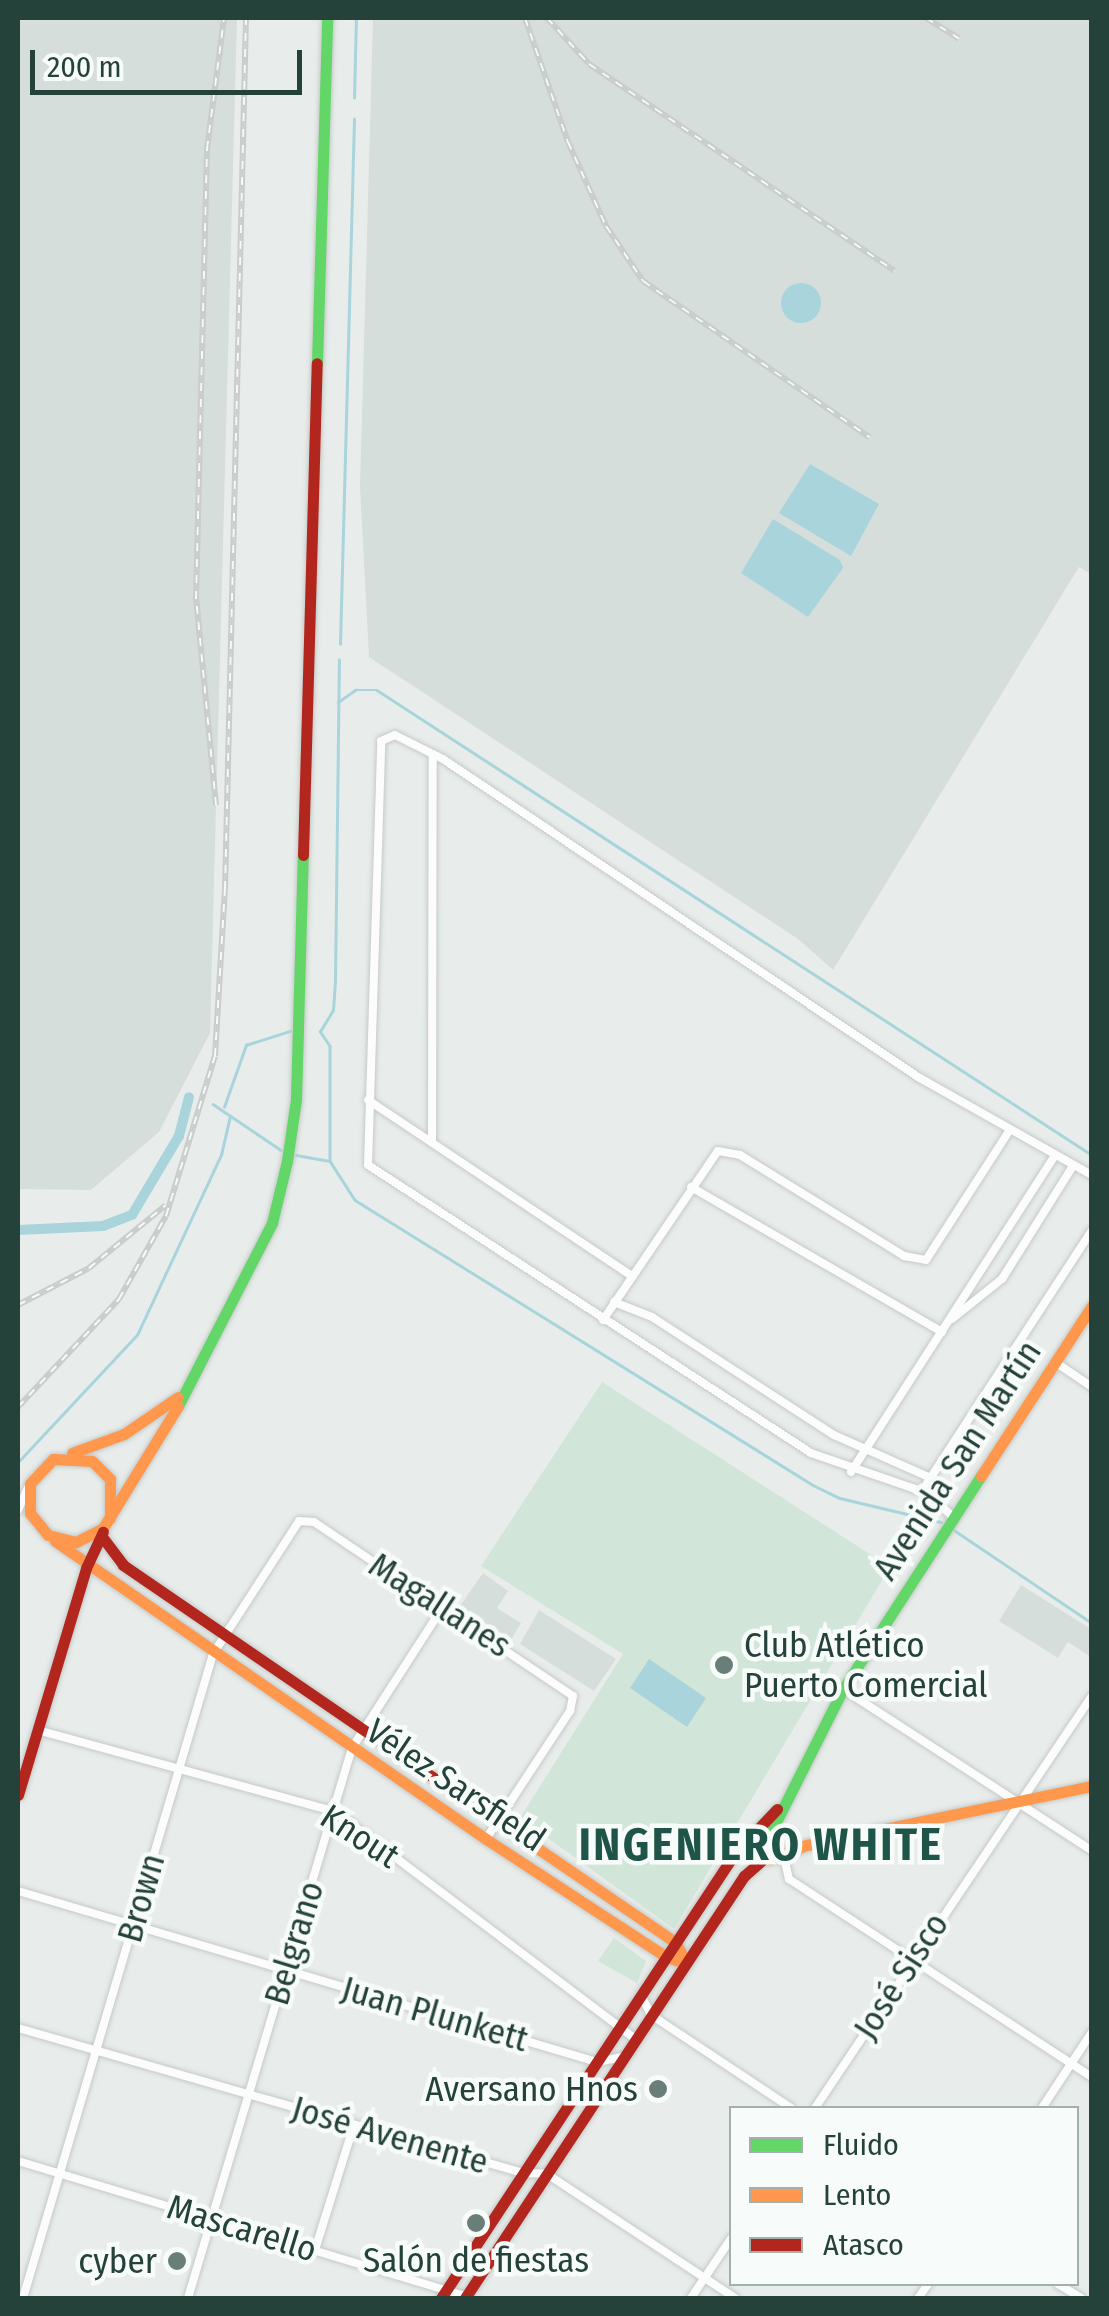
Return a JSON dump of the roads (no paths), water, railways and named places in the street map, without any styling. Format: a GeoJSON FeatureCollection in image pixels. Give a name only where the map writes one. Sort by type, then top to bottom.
{"type":"FeatureCollection","features":[{"type":"Feature","properties":{"kind":"main road"},"geometry":{"type":"LineString","coordinates":[[18,1794],[86,1568],[105,1528],[189,1388],[272,1223],[296,1100],[327,18]]}},
{"type":"Feature","properties":{"kind":"main road","name":"Avenida San Martín"},"geometry":{"type":"LineString","coordinates":[[465,2297],[686,1963],[765,1860],[784,1802],[844,1690],[952,1516],[1092,1306]]}},
{"type":"Feature","properties":{"kind":"main road"},"geometry":{"type":"LineString","coordinates":[[38,1526],[30,1513],[27,1483],[44,1465],[124,1434],[189,1388]]}},
{"type":"Feature","properties":{"kind":"main road"},"geometry":{"type":"LineString","coordinates":[[66,1456],[102,1468],[114,1492],[105,1528]]}},
{"type":"Feature","properties":{"kind":"main road"},"geometry":{"type":"LineString","coordinates":[[18,1511],[48,1536],[76,1542],[105,1528]]}},
{"type":"Feature","properties":{"kind":"main road","name":"Vélez Sarsfield"},"geometry":{"type":"LineString","coordinates":[[105,1528],[123,1565],[676,1943],[686,1963]]}},
{"type":"Feature","properties":{"kind":"main road","name":"Vélez Sarsfield"},"geometry":{"type":"LineString","coordinates":[[48,1536],[86,1568],[486,1839],[666,1957],[686,1963]]}},
{"type":"Feature","properties":{"kind":"main road"},"geometry":{"type":"LineString","coordinates":[[807,1845],[772,1835],[752,1835],[748,1851],[765,1860],[807,1845],[1092,1786]]}},
{"type":"Feature","properties":{"kind":"main road","name":"Avenida San Martín"},"geometry":{"type":"LineString","coordinates":[[444,2294],[666,1957],[752,1835],[784,1802]]}},
{"type":"Feature","properties":{"kind":"street"},"geometry":{"type":"LineString","coordinates":[[952,1516],[922,1492],[852,1472],[811,1454],[373,1172],[364,1156],[378,748],[395,735],[433,754],[1009,1131],[1092,1175]]}},
{"type":"Feature","properties":{"kind":"street"},"geometry":{"type":"LineString","coordinates":[[432,1142],[433,754]]}},
{"type":"Feature","properties":{"kind":"street"},"geometry":{"type":"LineString","coordinates":[[368,1100],[632,1276]]}},
{"type":"Feature","properties":{"kind":"street"},"geometry":{"type":"LineString","coordinates":[[603,1320],[712,1155],[728,1151],[904,1256],[926,1260],[1009,1131]]}},
{"type":"Feature","properties":{"kind":"street"},"geometry":{"type":"LineString","coordinates":[[852,1472],[1056,1156]]}},
{"type":"Feature","properties":{"kind":"street"},"geometry":{"type":"LineString","coordinates":[[948,1322],[1002,1279],[1073,1166]]}},
{"type":"Feature","properties":{"kind":"street"},"geometry":{"type":"LineString","coordinates":[[690,1187],[942,1332]]}},
{"type":"Feature","properties":{"kind":"street"},"geometry":{"type":"LineString","coordinates":[[922,1492],[1092,1230]]}},
{"type":"Feature","properties":{"kind":"street"},"geometry":{"type":"LineString","coordinates":[[614,1302],[652,1317],[834,1435],[931,1478]]}},
{"type":"Feature","properties":{"kind":"street"},"geometry":{"type":"LineString","coordinates":[[1055,1362],[1092,1388]]}},
{"type":"Feature","properties":{"kind":"street"},"geometry":{"type":"LineString","coordinates":[[18,1511],[27,1483]]}},
{"type":"Feature","properties":{"kind":"street","name":"Magallanes"},"geometry":{"type":"LineString","coordinates":[[303,1520],[443,1606],[573,1696],[570,1711],[497,1823]]}},
{"type":"Feature","properties":{"kind":"street","name":"Brown"},"geometry":{"type":"LineString","coordinates":[[23,2298],[213,1654],[222,1634],[303,1520]]}},
{"type":"Feature","properties":{"kind":"street","name":"Belgrano"},"geometry":{"type":"LineString","coordinates":[[188,2298],[352,1748],[443,1606]]}},
{"type":"Feature","properties":{"kind":"street"},"geometry":{"type":"LineString","coordinates":[[844,1690],[1092,1851]]}},
{"type":"Feature","properties":{"kind":"street","name":"José Sisco"},"geometry":{"type":"LineString","coordinates":[[816,2106],[1016,1802],[1092,1696]]}},
{"type":"Feature","properties":{"kind":"street","name":"Knout"},"geometry":{"type":"LineString","coordinates":[[37,1730],[334,1811],[635,2039]]}},
{"type":"Feature","properties":{"kind":"street"},"geometry":{"type":"LineString","coordinates":[[486,1839],[497,1823]]}},
{"type":"Feature","properties":{"kind":"street"},"geometry":{"type":"LineString","coordinates":[[782,1853],[789,1878],[1092,2078]]}},
{"type":"Feature","properties":{"kind":"street","name":"Juan Plunkett"},"geometry":{"type":"LineString","coordinates":[[18,1891],[596,2062],[624,2056]]}},
{"type":"Feature","properties":{"kind":"street"},"geometry":{"type":"LineString","coordinates":[[641,1995],[651,2015],[788,2106]]}},
{"type":"Feature","properties":{"kind":"street","name":"José Avenente"},"geometry":{"type":"LineString","coordinates":[[18,2028],[523,2172],[546,2174],[734,2298]]}},
{"type":"Feature","properties":{"kind":"street"},"geometry":{"type":"LineString","coordinates":[[1043,2106],[1092,2032]]}},
{"type":"Feature","properties":{"kind":"street"},"geometry":{"type":"LineString","coordinates":[[314,2250],[354,2125]]}},
{"type":"Feature","properties":{"kind":"street","name":"Mascarello"},"geometry":{"type":"LineString","coordinates":[[18,2161],[314,2250],[444,2294],[465,2297]]}},
{"type":"Feature","properties":{"kind":"street"},"geometry":{"type":"LineString","coordinates":[[691,2298],[729,2242]]}},
{"type":"Feature","properties":{"kind":"water"},"geometry":{"type":"Polygon","coordinates":[[[801,283],[815,289],[821,303],[815,317],[801,323],[787,317],[781,303],[787,289],[801,283]]]}},
{"type":"Feature","properties":{"kind":"water"},"geometry":{"type":"Polygon","coordinates":[[[810,464],[879,504],[851,556],[779,513],[810,464]]]}},
{"type":"Feature","properties":{"kind":"water"},"geometry":{"type":"Polygon","coordinates":[[[773,519],[840,560],[843,568],[808,617],[741,573],[773,519]]]}},
{"type":"Feature","properties":{"kind":"water"},"geometry":{"type":"Polygon","coordinates":[[[649,1659],[706,1698],[687,1727],[630,1688],[649,1659]]]}},
{"type":"Feature","properties":{"kind":"waterway"},"geometry":{"type":"LineString","coordinates":[[354,98],[356,18]]}},
{"type":"Feature","properties":{"kind":"waterway"},"geometry":{"type":"LineString","coordinates":[[340,644],[354,119]]}},
{"type":"Feature","properties":{"kind":"waterway"},"geometry":{"type":"LineString","coordinates":[[321,1030],[333,1010],[335,981],[339,660]]}},
{"type":"Feature","properties":{"kind":"waterway"},"geometry":{"type":"LineString","coordinates":[[338,702],[355,690],[377,690],[1092,1155]]}},
{"type":"Feature","properties":{"kind":"waterway"},"geometry":{"type":"LineString","coordinates":[[224,1107],[246,1045],[290,1031]]}},
{"type":"Feature","properties":{"kind":"waterway"},"geometry":{"type":"LineString","coordinates":[[320,1031],[330,1046],[330,1161],[355,1200],[813,1485],[840,1498],[941,1522]]}},
{"type":"Feature","properties":{"kind":"waterway"},"geometry":{"type":"LineString","coordinates":[[18,1230],[103,1226],[132,1215],[179,1136],[189,1097]]}},
{"type":"Feature","properties":{"kind":"waterway"},"geometry":{"type":"LineString","coordinates":[[213,1104],[281,1150]]}},
{"type":"Feature","properties":{"kind":"waterway"},"geometry":{"type":"LineString","coordinates":[[18,1462],[137,1335],[221,1155],[230,1116]]}},
{"type":"Feature","properties":{"kind":"waterway"},"geometry":{"type":"LineString","coordinates":[[296,1155],[329,1161]]}},
{"type":"Feature","properties":{"kind":"waterway"},"geometry":{"type":"LineString","coordinates":[[954,1530],[1092,1623]]}},
{"type":"Feature","properties":{"kind":"railway"},"geometry":{"type":"LineString","coordinates":[[216,805],[196,599],[207,149],[224,18]]}},
{"type":"Feature","properties":{"kind":"railway"},"geometry":{"type":"LineString","coordinates":[[18,1407],[119,1299],[166,1216],[215,1056],[225,889],[246,18]]}},
{"type":"Feature","properties":{"kind":"railway"},"geometry":{"type":"LineString","coordinates":[[525,18],[568,142],[606,226],[643,281],[869,437]]}},
{"type":"Feature","properties":{"kind":"railway"},"geometry":{"type":"LineString","coordinates":[[547,18],[589,64],[895,271]]}},
{"type":"Feature","properties":{"kind":"railway"},"geometry":{"type":"LineString","coordinates":[[926,18],[959,39]]}},
{"type":"Feature","properties":{"kind":"railway"},"geometry":{"type":"LineString","coordinates":[[18,1305],[89,1268],[166,1205]]}},
{"type":"Feature","properties":{"kind":"place","name":"Club Atlético Puerto Comercial"},"geometry":{"type":"Point","coordinates":[724,1665]}},
{"type":"Feature","properties":{"kind":"place","name":"Aversano Hnos"},"geometry":{"type":"Point","coordinates":[658,2089]}},
{"type":"Feature","properties":{"kind":"place","name":"Salón de fiestas"},"geometry":{"type":"Point","coordinates":[476,2223]}},
{"type":"Feature","properties":{"kind":"place","name":"cyber"},"geometry":{"type":"Point","coordinates":[177,2261]}},
{"type":"Feature","properties":{"kind":"district","name":"INGENIERO WHITE"},"geometry":{"type":"Point","coordinates":[761,1846]}}]}
